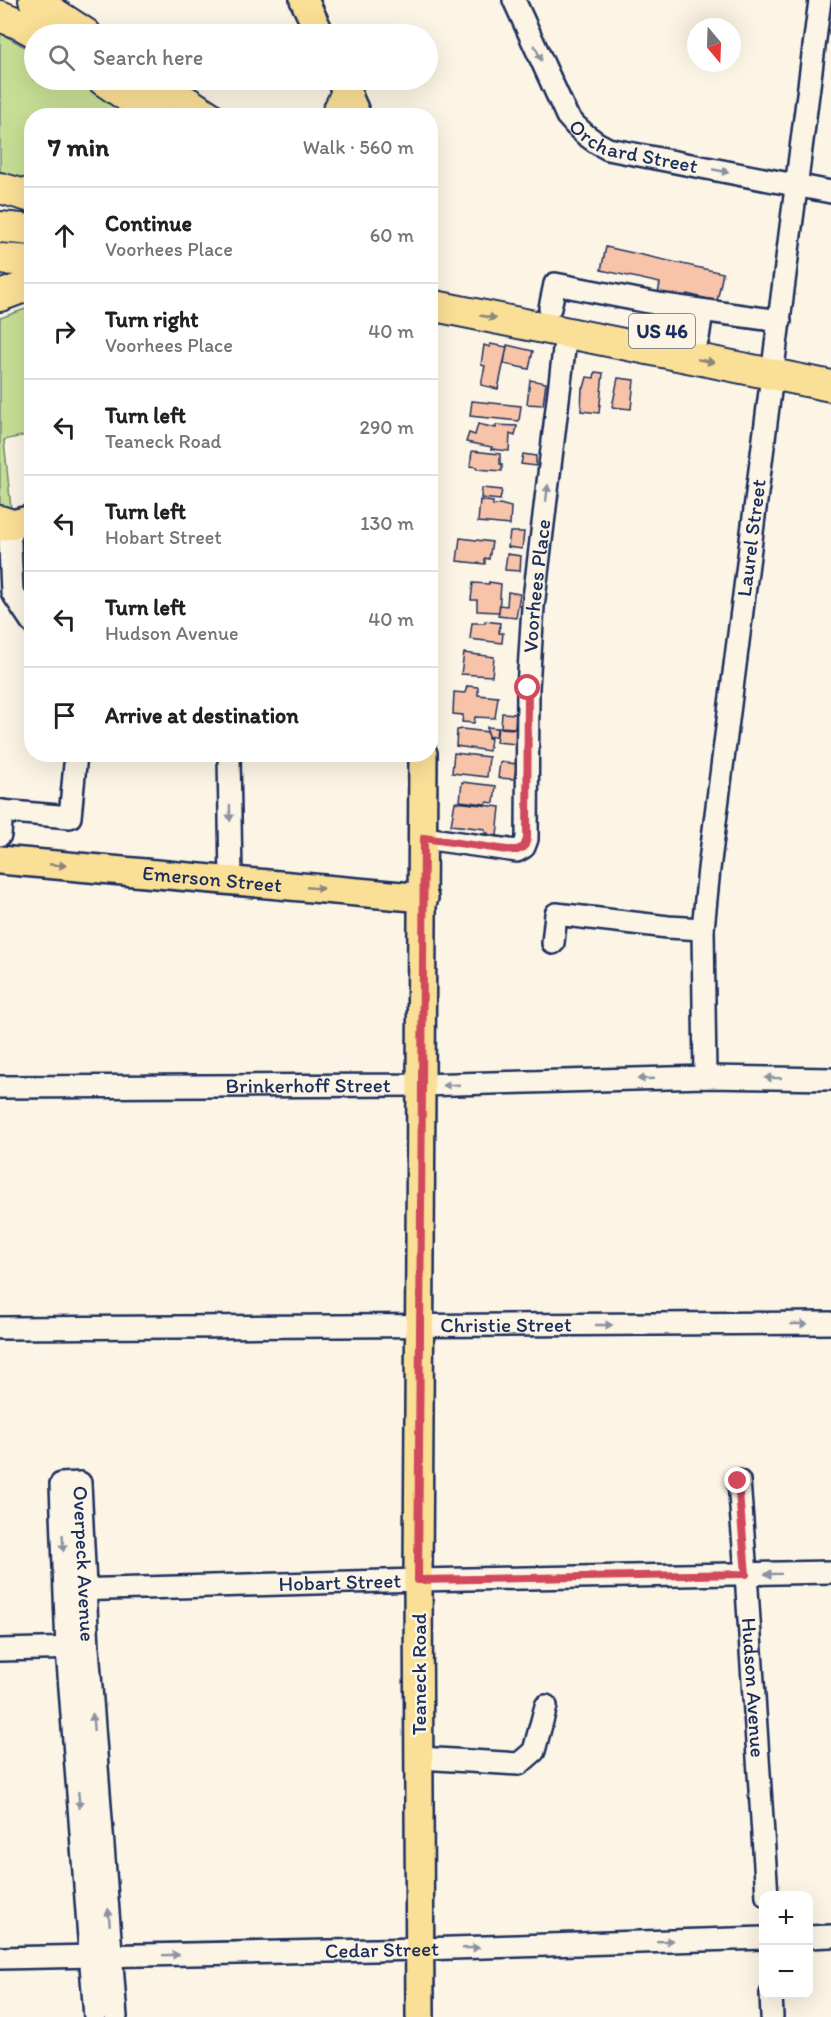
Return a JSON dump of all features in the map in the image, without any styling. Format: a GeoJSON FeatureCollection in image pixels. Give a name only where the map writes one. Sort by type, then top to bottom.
{"type":"FeatureCollection","features":[{"type":"Feature","properties":{"kind":"highway"},"geometry":{"type":"LineString","coordinates":[[34,0],[71,24]]}},
{"type":"Feature","properties":{"kind":"highway"},"geometry":{"type":"LineString","coordinates":[[0,16],[24,26]]}},
{"type":"Feature","properties":{"kind":"highway"},"geometry":{"type":"LineString","coordinates":[[118,90],[144,108]]}},
{"type":"Feature","properties":{"kind":"highway"},"geometry":{"type":"LineString","coordinates":[[169,90],[197,108]]}},
{"type":"Feature","properties":{"kind":"highway"},"geometry":{"type":"LineString","coordinates":[[0,188],[24,196]]}},
{"type":"Feature","properties":{"kind":"highway"},"geometry":{"type":"LineString","coordinates":[[0,227],[24,229]]}},
{"type":"Feature","properties":{"kind":"highway"},"geometry":{"type":"LineString","coordinates":[[0,259],[24,260]]}},
{"type":"Feature","properties":{"kind":"highway"},"geometry":{"type":"LineString","coordinates":[[0,296],[24,287]]}},
{"type":"Feature","properties":{"kind":"highway","name":"US 46"},"geometry":{"type":"LineString","coordinates":[[438,287],[550,308],[662,318],[700,324],[774,364],[831,386]]}},
{"type":"Feature","properties":{"kind":"highway","name":"US 46"},"geometry":{"type":"LineString","coordinates":[[438,306],[567,333],[774,364],[831,365]]}},
{"type":"Feature","properties":{"kind":"main road"},"geometry":{"type":"LineString","coordinates":[[304,0],[315,24]]}},
{"type":"Feature","properties":{"kind":"main road","name":"Teaneck Road"},"geometry":{"type":"LineString","coordinates":[[420,2017],[418,1580],[423,762]]}},
{"type":"Feature","properties":{"kind":"main road","name":"Emerson Street"},"geometry":{"type":"LineString","coordinates":[[0,860],[424,898]]}},
{"type":"Feature","properties":{"kind":"street","name":"Orchard Street"},"geometry":{"type":"LineString","coordinates":[[514,0],[567,116],[578,130],[592,141],[608,148],[831,192]]}},
{"type":"Feature","properties":{"kind":"street","name":"Laurel Street"},"geometry":{"type":"LineString","coordinates":[[705,1077],[703,929],[709,869],[820,0]]}},
{"type":"Feature","properties":{"kind":"street"},"geometry":{"type":"LineString","coordinates":[[700,324],[780,321]]}},
{"type":"Feature","properties":{"kind":"street","name":"Voorhees Place"},"geometry":{"type":"LineString","coordinates":[[424,838],[517,850],[524,847],[527,839],[528,697],[533,608],[567,333]]}},
{"type":"Feature","properties":{"kind":"street"},"geometry":{"type":"LineString","coordinates":[[10,523],[6,599],[24,615]]}},
{"type":"Feature","properties":{"kind":"street"},"geometry":{"type":"LineString","coordinates":[[0,835],[1,811],[70,817],[75,762]]}},
{"type":"Feature","properties":{"kind":"street"},"geometry":{"type":"LineString","coordinates":[[229,762],[231,880]]}},
{"type":"Feature","properties":{"kind":"street"},"geometry":{"type":"LineString","coordinates":[[553,943],[556,914],[703,929]]}},
{"type":"Feature","properties":{"kind":"street","name":"Brinkerhoff Street"},"geometry":{"type":"LineString","coordinates":[[0,1087],[421,1085],[705,1077],[831,1079]]}},
{"type":"Feature","properties":{"kind":"street","name":"Christie Street"},"geometry":{"type":"LineString","coordinates":[[0,1328],[831,1323]]}},
{"type":"Feature","properties":{"kind":"street","name":"Hudson Avenue"},"geometry":{"type":"LineString","coordinates":[[738,1481],[766,1891]]}},
{"type":"Feature","properties":{"kind":"street","name":"Overpeck Avenue"},"geometry":{"type":"LineString","coordinates":[[70,1484],[77,1648],[92,1834],[112,1957],[116,2017]]}},
{"type":"Feature","properties":{"kind":"street","name":"Hobart Street"},"geometry":{"type":"LineString","coordinates":[[76,1590],[418,1580],[831,1572]]}},
{"type":"Feature","properties":{"kind":"street"},"geometry":{"type":"LineString","coordinates":[[0,1650],[77,1648]]}},
{"type":"Feature","properties":{"kind":"street"},"geometry":{"type":"LineString","coordinates":[[420,1758],[519,1764],[534,1751],[546,1706]]}},
{"type":"Feature","properties":{"kind":"street","name":"Overpeck Avenue"},"geometry":{"type":"LineString","coordinates":[[92,1834],[91,1957],[95,2017]]}},
{"type":"Feature","properties":{"kind":"street"},"geometry":{"type":"LineString","coordinates":[[813,1937],[831,1936]]}},
{"type":"Feature","properties":{"kind":"street","name":"Cedar Street"},"geometry":{"type":"LineString","coordinates":[[0,1958],[421,1949],[759,1938]]}},
{"type":"Feature","properties":{"kind":"street"},"geometry":{"type":"LineString","coordinates":[[771,1999],[772,2017]]}},
{"type":"Feature","properties":{"kind":"green space"},"geometry":{"type":"Polygon","coordinates":[[[0,33],[24,46],[24,90],[92,90],[120,108],[24,108],[24,179],[0,173],[0,33]]]}},
{"type":"Feature","properties":{"kind":"green space"},"geometry":{"type":"Polygon","coordinates":[[[24,309],[24,436],[4,440],[11,508],[0,507],[0,318],[24,309]]]}},
{"type":"Feature","properties":{"kind":"building"},"geometry":{"type":"Polygon","coordinates":[[[606,247],[723,273],[717,301],[687,294],[676,303],[657,299],[660,283],[601,270],[606,247]]]}},
{"type":"Feature","properties":{"kind":"building"},"geometry":{"type":"Polygon","coordinates":[[[490,344],[507,347],[498,389],[481,385],[485,366],[481,365],[484,345],[490,347],[490,344]]]}},
{"type":"Feature","properties":{"kind":"building"},"geometry":{"type":"Polygon","coordinates":[[[507,345],[533,351],[529,369],[504,364],[507,345]]]}},
{"type":"Feature","properties":{"kind":"building"},"geometry":{"type":"Polygon","coordinates":[[[595,372],[603,373],[599,413],[581,411],[582,388],[584,388],[587,377],[594,378],[595,372]]]}},
{"type":"Feature","properties":{"kind":"building"},"geometry":{"type":"Polygon","coordinates":[[[618,378],[634,380],[631,409],[612,407],[618,378]]]}},
{"type":"Feature","properties":{"kind":"building"},"geometry":{"type":"Polygon","coordinates":[[[530,380],[546,383],[543,405],[527,404],[530,380]]]}},
{"type":"Feature","properties":{"kind":"building"},"geometry":{"type":"Polygon","coordinates":[[[472,401],[521,406],[519,421],[470,416],[472,401]]]}},
{"type":"Feature","properties":{"kind":"building"},"geometry":{"type":"Polygon","coordinates":[[[478,424],[496,428],[496,425],[517,426],[515,436],[510,434],[509,451],[466,442],[469,433],[475,435],[478,424]]]}},
{"type":"Feature","properties":{"kind":"building"},"geometry":{"type":"Polygon","coordinates":[[[472,451],[500,454],[502,471],[477,469],[477,467],[470,466],[472,451]]]}},
{"type":"Feature","properties":{"kind":"building"},"geometry":{"type":"Polygon","coordinates":[[[523,454],[536,456],[536,466],[521,464],[523,454]]]}},
{"type":"Feature","properties":{"kind":"building"},"geometry":{"type":"Polygon","coordinates":[[[482,488],[502,490],[500,500],[481,498],[482,488]]]}},
{"type":"Feature","properties":{"kind":"building"},"geometry":{"type":"Polygon","coordinates":[[[480,500],[493,502],[493,506],[500,504],[511,507],[510,525],[478,522],[480,500]]]}},
{"type":"Feature","properties":{"kind":"building"},"geometry":{"type":"Polygon","coordinates":[[[510,532],[524,532],[522,549],[508,547],[510,532]]]}},
{"type":"Feature","properties":{"kind":"building"},"geometry":{"type":"Polygon","coordinates":[[[460,538],[492,542],[489,559],[485,558],[485,564],[457,561],[460,538]]]}},
{"type":"Feature","properties":{"kind":"building"},"geometry":{"type":"Polygon","coordinates":[[[507,554],[521,556],[520,571],[505,570],[507,554]]]}},
{"type":"Feature","properties":{"kind":"building"},"geometry":{"type":"Polygon","coordinates":[[[489,582],[501,584],[499,612],[477,611],[477,600],[471,600],[473,583],[489,584],[489,582]]]}},
{"type":"Feature","properties":{"kind":"building"},"geometry":{"type":"Polygon","coordinates":[[[508,592],[520,594],[516,618],[498,616],[500,605],[507,606],[508,592]]]}},
{"type":"Feature","properties":{"kind":"building"},"geometry":{"type":"Polygon","coordinates":[[[485,621],[500,623],[499,633],[503,633],[502,643],[470,639],[472,623],[485,623],[485,621]]]}},
{"type":"Feature","properties":{"kind":"building"},"geometry":{"type":"Polygon","coordinates":[[[464,653],[494,657],[492,676],[461,674],[464,653]]]}},
{"type":"Feature","properties":{"kind":"building"},"geometry":{"type":"Polygon","coordinates":[[[467,686],[478,687],[478,695],[498,697],[495,718],[475,717],[474,723],[462,722],[463,715],[453,714],[454,692],[465,693],[467,686]]]}},
{"type":"Feature","properties":{"kind":"building"},"geometry":{"type":"Polygon","coordinates":[[[502,713],[516,714],[515,728],[501,727],[502,713]]]}},
{"type":"Feature","properties":{"kind":"building"},"geometry":{"type":"Polygon","coordinates":[[[487,727],[497,728],[496,736],[488,737],[487,727]]]}},
{"type":"Feature","properties":{"kind":"building"},"geometry":{"type":"Polygon","coordinates":[[[498,728],[516,729],[516,744],[496,742],[498,728]]]}},
{"type":"Feature","properties":{"kind":"building"},"geometry":{"type":"Polygon","coordinates":[[[457,730],[488,732],[488,738],[491,738],[489,751],[456,746],[457,730]]]}},
{"type":"Feature","properties":{"kind":"building"},"geometry":{"type":"Polygon","coordinates":[[[454,753],[489,757],[487,777],[452,773],[454,753]]]}},
{"type":"Feature","properties":{"kind":"building"},"geometry":{"type":"Polygon","coordinates":[[[500,762],[517,764],[514,779],[498,778],[500,762]]]}},
{"type":"Feature","properties":{"kind":"building"},"geometry":{"type":"Polygon","coordinates":[[[462,782],[496,786],[494,803],[460,801],[462,782]]]}},
{"type":"Feature","properties":{"kind":"building"},"geometry":{"type":"Polygon","coordinates":[[[455,802],[500,807],[497,836],[488,835],[485,829],[451,825],[455,802]]]}},
{"type":"Feature","properties":{"kind":"route"},"geometry":{"type":"LineString","coordinates":[[528,688],[527,839],[524,847],[507,850],[424,838],[418,1580],[746,1574],[738,1481]]}}]}
